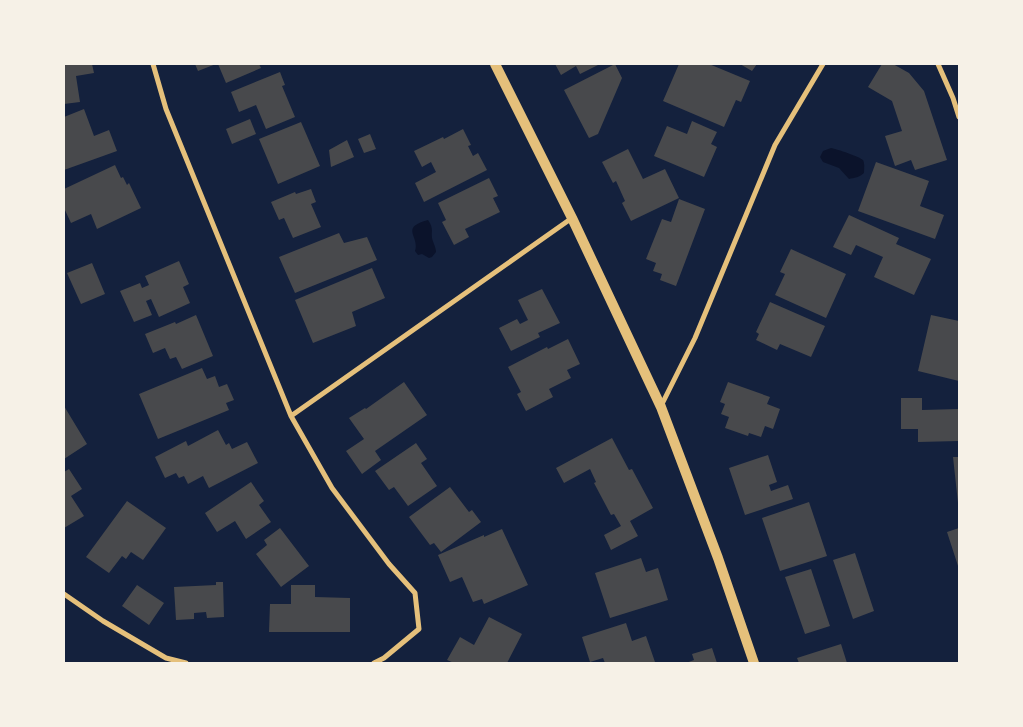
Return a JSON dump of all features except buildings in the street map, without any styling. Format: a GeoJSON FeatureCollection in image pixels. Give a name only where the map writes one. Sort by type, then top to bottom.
{"type":"FeatureCollection","features":[{"type":"Feature","properties":{"kind":"main road"},"geometry":{"type":"LineString","coordinates":[[495,64],[572,218],[661,407],[718,558],[754,663]]}},
{"type":"Feature","properties":{"kind":"street"},"geometry":{"type":"LineString","coordinates":[[153,64],[166,109],[291,416],[332,488],[389,564],[415,593],[419,629],[384,658],[374,663]]}},
{"type":"Feature","properties":{"kind":"street"},"geometry":{"type":"LineString","coordinates":[[661,407],[694,338],[775,145],[823,64]]}},
{"type":"Feature","properties":{"kind":"street"},"geometry":{"type":"LineString","coordinates":[[938,64],[959,117]]}},
{"type":"Feature","properties":{"kind":"street"},"geometry":{"type":"LineString","coordinates":[[291,416],[572,218]]}},
{"type":"Feature","properties":{"kind":"street"},"geometry":{"type":"LineString","coordinates":[[64,594],[103,621],[166,658],[186,663]]}},
{"type":"Feature","properties":{"kind":"water"},"geometry":{"type":"Polygon","coordinates":[[[831,148],[863,160],[864,173],[849,179],[839,168],[823,162],[820,157],[823,151],[831,148]]]}},
{"type":"Feature","properties":{"kind":"water"},"geometry":{"type":"Polygon","coordinates":[[[428,220],[432,228],[432,238],[436,248],[436,252],[429,258],[422,254],[418,255],[415,251],[416,246],[412,233],[414,226],[428,220]]]}}]}
